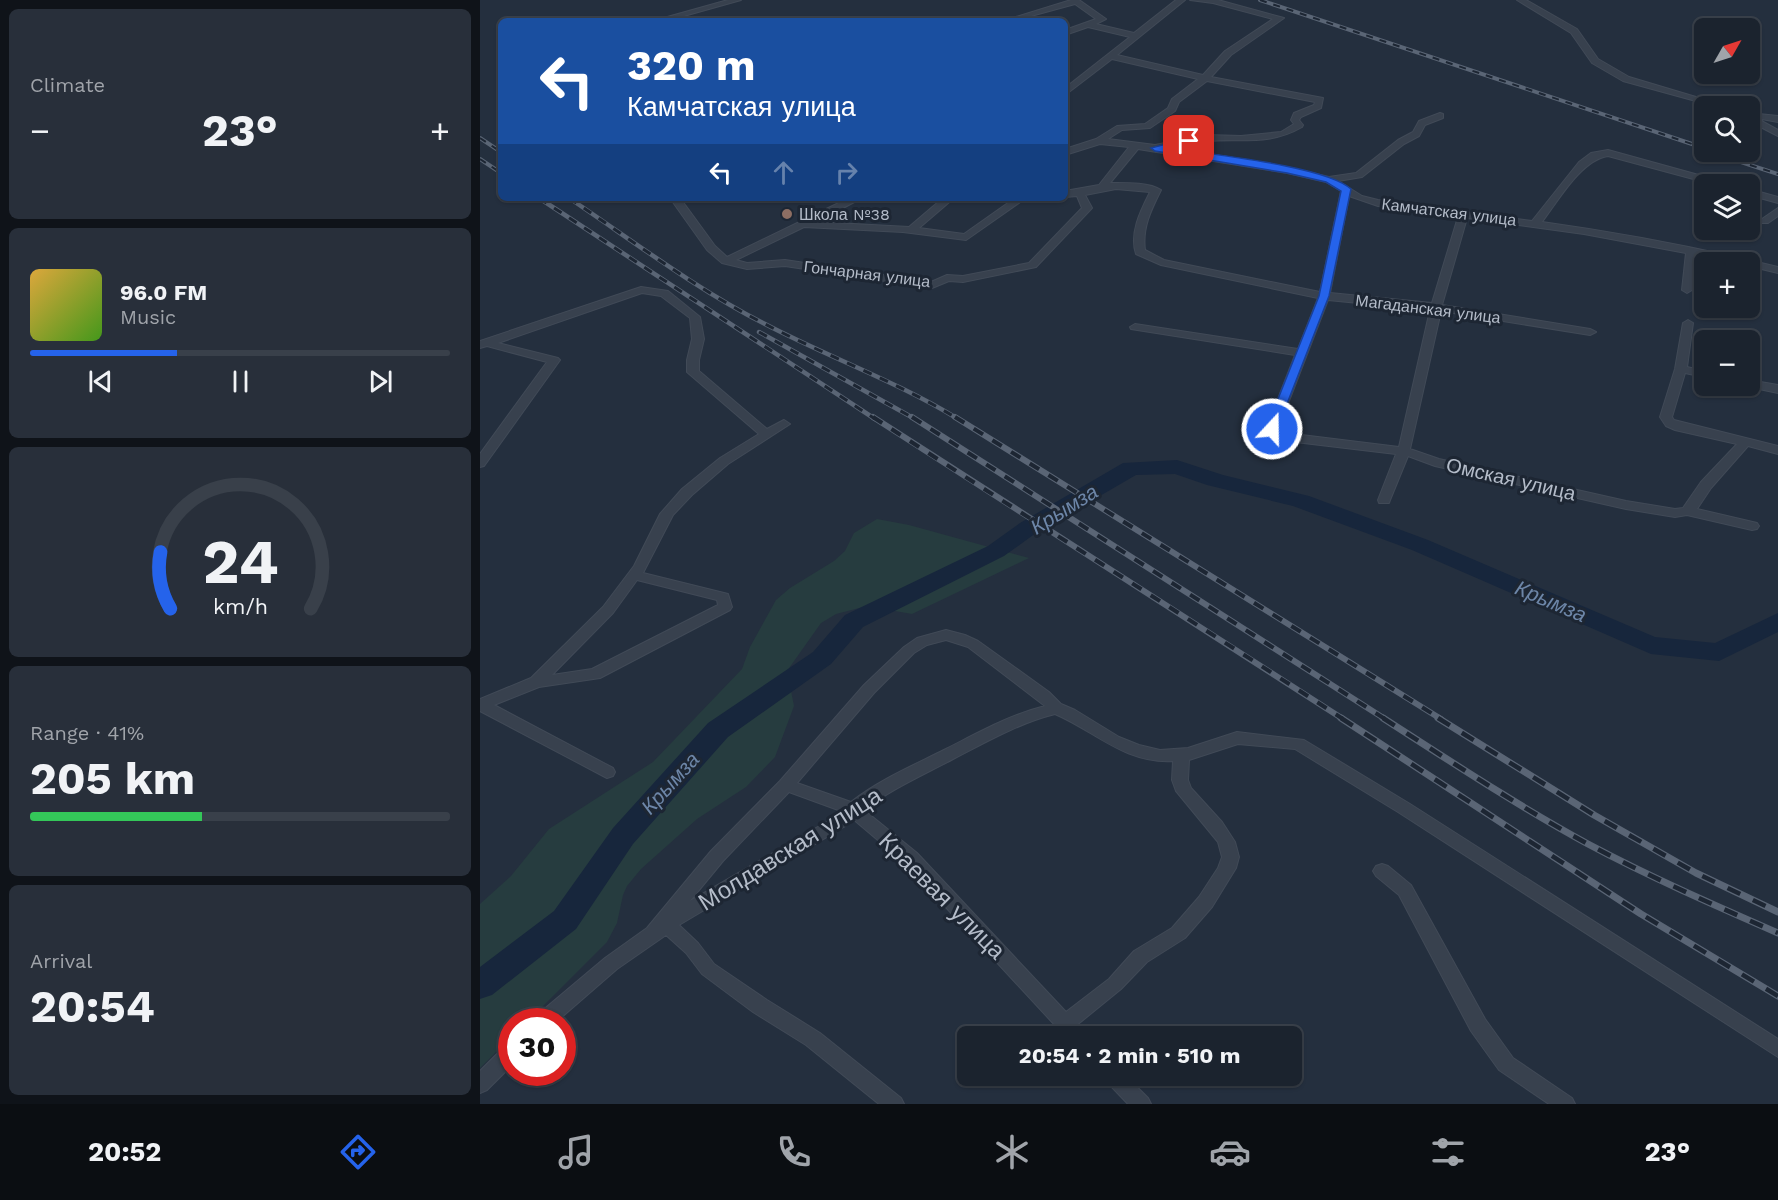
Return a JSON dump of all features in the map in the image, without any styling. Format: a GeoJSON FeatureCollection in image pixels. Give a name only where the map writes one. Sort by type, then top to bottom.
{"type":"FeatureCollection","features":[{"type":"Feature","properties":{"kind":"street"},"geometry":{"type":"LineString","coordinates":[[668,18],[737,0]]}},
{"type":"Feature","properties":{"kind":"street"},"geometry":{"type":"LineString","coordinates":[[1068,90],[1181,0]]}},
{"type":"Feature","properties":{"kind":"street"},"geometry":{"type":"LineString","coordinates":[[1068,151],[1099,141],[1120,128],[1147,126],[1172,109],[1175,101],[1205,78],[1228,53],[1280,18],[1213,1],[1194,0]]}},
{"type":"Feature","properties":{"kind":"street"},"geometry":{"type":"LineString","coordinates":[[1521,0],[1574,31],[1595,62],[1626,79],[1694,98]]}},
{"type":"Feature","properties":{"kind":"street"},"geometry":{"type":"LineString","coordinates":[[1020,17],[1076,1],[1102,19],[1090,26],[1068,32]]}},
{"type":"Feature","properties":{"kind":"street"},"geometry":{"type":"LineString","coordinates":[[1090,26],[1136,36]]}},
{"type":"Feature","properties":{"kind":"street"},"geometry":{"type":"LineString","coordinates":[[1110,56],[1205,78],[1320,100],[1318,106],[1297,115],[1295,120],[1299,125],[1283,134],[1241,139],[1206,138],[1155,148]]}},
{"type":"Feature","properties":{"kind":"street"},"geometry":{"type":"LineString","coordinates":[[1329,180],[1359,175],[1392,151],[1401,141],[1416,134],[1422,123],[1440,116]]}},
{"type":"Feature","properties":{"kind":"street"},"geometry":{"type":"LineString","coordinates":[[1760,117],[1778,119]]}},
{"type":"Feature","properties":{"kind":"street"},"geometry":{"type":"LineString","coordinates":[[1760,122],[1778,133]]}},
{"type":"Feature","properties":{"kind":"street","name":"Камчатская улица"},"geometry":{"type":"LineString","coordinates":[[1099,141],[1287,170],[1329,180],[1359,198],[1378,203],[1424,208],[1463,216],[1536,223],[1698,252]]}},
{"type":"Feature","properties":{"kind":"street"},"geometry":{"type":"LineString","coordinates":[[1068,194],[1081,195],[1102,187],[1136,145]]}},
{"type":"Feature","properties":{"kind":"street"},"geometry":{"type":"LineString","coordinates":[[1536,223],[1582,164],[1594,155],[1608,153],[1694,176]]}},
{"type":"Feature","properties":{"kind":"street","name":"Магаданская улица"},"geometry":{"type":"LineString","coordinates":[[1102,187],[1121,186],[1156,190],[1141,219],[1138,240],[1140,252],[1161,262],[1324,296],[1436,307],[1590,332]]}},
{"type":"Feature","properties":{"kind":"street"},"geometry":{"type":"LineString","coordinates":[[1135,327],[1302,353],[1324,296],[1346,189]]}},
{"type":"Feature","properties":{"kind":"street","name":"Гончарная улица"},"geometry":{"type":"LineString","coordinates":[[726,261],[747,266],[784,263],[932,285],[947,278],[963,279],[1032,265],[1088,208],[1081,195]]}},
{"type":"Feature","properties":{"kind":"street"},"geometry":{"type":"LineString","coordinates":[[1760,195],[1778,200]]}},
{"type":"Feature","properties":{"kind":"street"},"geometry":{"type":"LineString","coordinates":[[677,201],[711,248],[726,261],[851,201]]}},
{"type":"Feature","properties":{"kind":"street"},"geometry":{"type":"LineString","coordinates":[[911,230],[945,201]]}},
{"type":"Feature","properties":{"kind":"street"},"geometry":{"type":"LineString","coordinates":[[803,224],[911,230],[966,237],[1017,201]]}},
{"type":"Feature","properties":{"kind":"street"},"geometry":{"type":"LineString","coordinates":[[1765,220],[1778,211]]}},
{"type":"Feature","properties":{"kind":"street"},"geometry":{"type":"LineString","coordinates":[[1384,500],[1404,451],[1436,307],[1463,216]]}},
{"type":"Feature","properties":{"kind":"street"},"geometry":{"type":"LineString","coordinates":[[1687,290],[1690,255],[1694,251]]}},
{"type":"Feature","properties":{"kind":"street","name":"Камчатская улица"},"geometry":{"type":"LineString","coordinates":[[1760,266],[1778,270]]}},
{"type":"Feature","properties":{"kind":"street"},"geometry":{"type":"LineString","coordinates":[[485,344],[641,290],[664,293],[695,317],[698,339],[693,372],[766,434]]}},
{"type":"Feature","properties":{"kind":"street"},"geometry":{"type":"LineString","coordinates":[[1688,323],[1681,369],[1666,417],[1670,423],[1778,450]]}},
{"type":"Feature","properties":{"kind":"street"},"geometry":{"type":"LineString","coordinates":[[480,463],[554,360],[485,344]]}},
{"type":"Feature","properties":{"kind":"street","name":"Омская улица"},"geometry":{"type":"LineString","coordinates":[[1302,353],[1270,435],[1404,451],[1418,454],[1435,462],[1626,505],[1675,513],[1687,511],[1752,526]]}},
{"type":"Feature","properties":{"kind":"street"},"geometry":{"type":"LineString","coordinates":[[1681,369],[1694,372]]}},
{"type":"Feature","properties":{"kind":"street"},"geometry":{"type":"LineString","coordinates":[[1760,385],[1778,389]]}},
{"type":"Feature","properties":{"kind":"street"},"geometry":{"type":"LineString","coordinates":[[536,682],[608,610],[634,575],[667,514],[687,492],[724,461],[784,424]]}},
{"type":"Feature","properties":{"kind":"street"},"geometry":{"type":"LineString","coordinates":[[1687,511],[1696,505],[1704,487],[1735,456],[1745,442]]}},
{"type":"Feature","properties":{"kind":"street"},"geometry":{"type":"LineString","coordinates":[[480,704],[536,682],[595,674],[725,607],[723,597],[634,575]]}},
{"type":"Feature","properties":{"kind":"street"},"geometry":{"type":"LineString","coordinates":[[894,1104],[813,1039],[760,1006],[708,969],[692,948],[660,930],[717,856],[786,785],[869,689],[909,650],[922,641],[946,635],[973,644],[1044,696],[1056,708],[1070,714],[1113,741],[1135,750],[1160,756],[1182,754],[1237,738],[1298,744],[1404,808],[1778,1049]]}},
{"type":"Feature","properties":{"kind":"street"},"geometry":{"type":"LineString","coordinates":[[480,704],[607,772]]}},
{"type":"Feature","properties":{"kind":"street","name":"Молдавская улица"},"geometry":{"type":"LineString","coordinates":[[557,1008],[573,992],[660,930],[841,821],[852,809],[882,790],[978,740],[1043,711],[1056,708]]}},
{"type":"Feature","properties":{"kind":"street"},"geometry":{"type":"LineString","coordinates":[[1072,1026],[1072,1017],[1117,982],[1132,962],[1150,948],[1169,940],[1182,929],[1226,872],[1231,856],[1225,839],[1187,797],[1179,781],[1178,766],[1182,754]]}},
{"type":"Feature","properties":{"kind":"street","name":"Краевая улица"},"geometry":{"type":"LineString","coordinates":[[786,785],[852,809],[911,858],[1067,1026]]}},
{"type":"Feature","properties":{"kind":"street"},"geometry":{"type":"LineString","coordinates":[[1382,871],[1405,890],[1478,1025],[1506,1064],[1565,1104]]}},
{"type":"Feature","properties":{"kind":"street"},"geometry":{"type":"LineString","coordinates":[[480,1083],[498,1066]]}},
{"type":"Feature","properties":{"kind":"street"},"geometry":{"type":"LineString","coordinates":[[1124,1086],[1141,1104]]}},
{"type":"Feature","properties":{"kind":"green space"},"geometry":{"type":"Polygon","coordinates":[[[877,519],[909,525],[1029,558],[912,614],[867,606],[836,614],[821,623],[787,671],[794,706],[775,757],[746,787],[697,819],[641,869],[627,886],[617,923],[607,942],[541,1008],[498,1008],[498,1050],[480,1068],[480,904],[511,876],[549,829],[653,762],[742,669],[750,647],[776,600],[790,588],[834,561],[845,551],[854,533],[877,519]]]}},
{"type":"Feature","properties":{"kind":"waterway","name":"Крымза"},"geometry":{"type":"LineString","coordinates":[[480,985],[565,920],[623,836],[718,730],[822,658],[854,621],[996,551],[1028,528],[1131,468],[1177,467],[1215,480],[1301,501],[1420,545],[1651,645],[1719,652],[1778,621]]}},
{"type":"Feature","properties":{"kind":"railway"},"geometry":{"type":"LineString","coordinates":[[1260,0],[1694,145]]}},
{"type":"Feature","properties":{"kind":"railway"},"geometry":{"type":"LineString","coordinates":[[480,138],[498,150]]}},
{"type":"Feature","properties":{"kind":"railway"},"geometry":{"type":"LineString","coordinates":[[480,159],[498,171]]}},
{"type":"Feature","properties":{"kind":"railway"},"geometry":{"type":"LineString","coordinates":[[1741,162],[1778,174]]}},
{"type":"Feature","properties":{"kind":"railway"},"geometry":{"type":"LineString","coordinates":[[544,201],[875,419]]}},
{"type":"Feature","properties":{"kind":"railway"},"geometry":{"type":"LineString","coordinates":[[573,201],[690,280],[739,310],[911,393],[958,419]]}},
{"type":"Feature","properties":{"kind":"railway"},"geometry":{"type":"LineString","coordinates":[[759,332],[915,419]]}},
{"type":"Feature","properties":{"kind":"railway"},"geometry":{"type":"LineString","coordinates":[[873,417],[1343,719]]}},
{"type":"Feature","properties":{"kind":"railway"},"geometry":{"type":"LineString","coordinates":[[912,417],[1385,719]]}},
{"type":"Feature","properties":{"kind":"railway"},"geometry":{"type":"LineString","coordinates":[[955,417],[1441,719]]}},
{"type":"Feature","properties":{"kind":"railway"},"geometry":{"type":"LineString","coordinates":[[1341,718],[1641,914],[1778,996]]}},
{"type":"Feature","properties":{"kind":"railway"},"geometry":{"type":"LineString","coordinates":[[1383,718],[1510,799],[1588,844],[1658,879],[1778,933]]}},
{"type":"Feature","properties":{"kind":"railway"},"geometry":{"type":"LineString","coordinates":[[1438,718],[1594,815],[1696,873],[1778,912]]}},
{"type":"Feature","properties":{"kind":"place","name":"Школа №38"},"geometry":{"type":"Point","coordinates":[787,214]}},
{"type":"Feature","properties":{"kind":"route"},"geometry":{"type":"LineString","coordinates":[[1189,141],[1155,148],[1287,170],[1329,180],[1346,189],[1324,296],[1272,429]]}}]}
